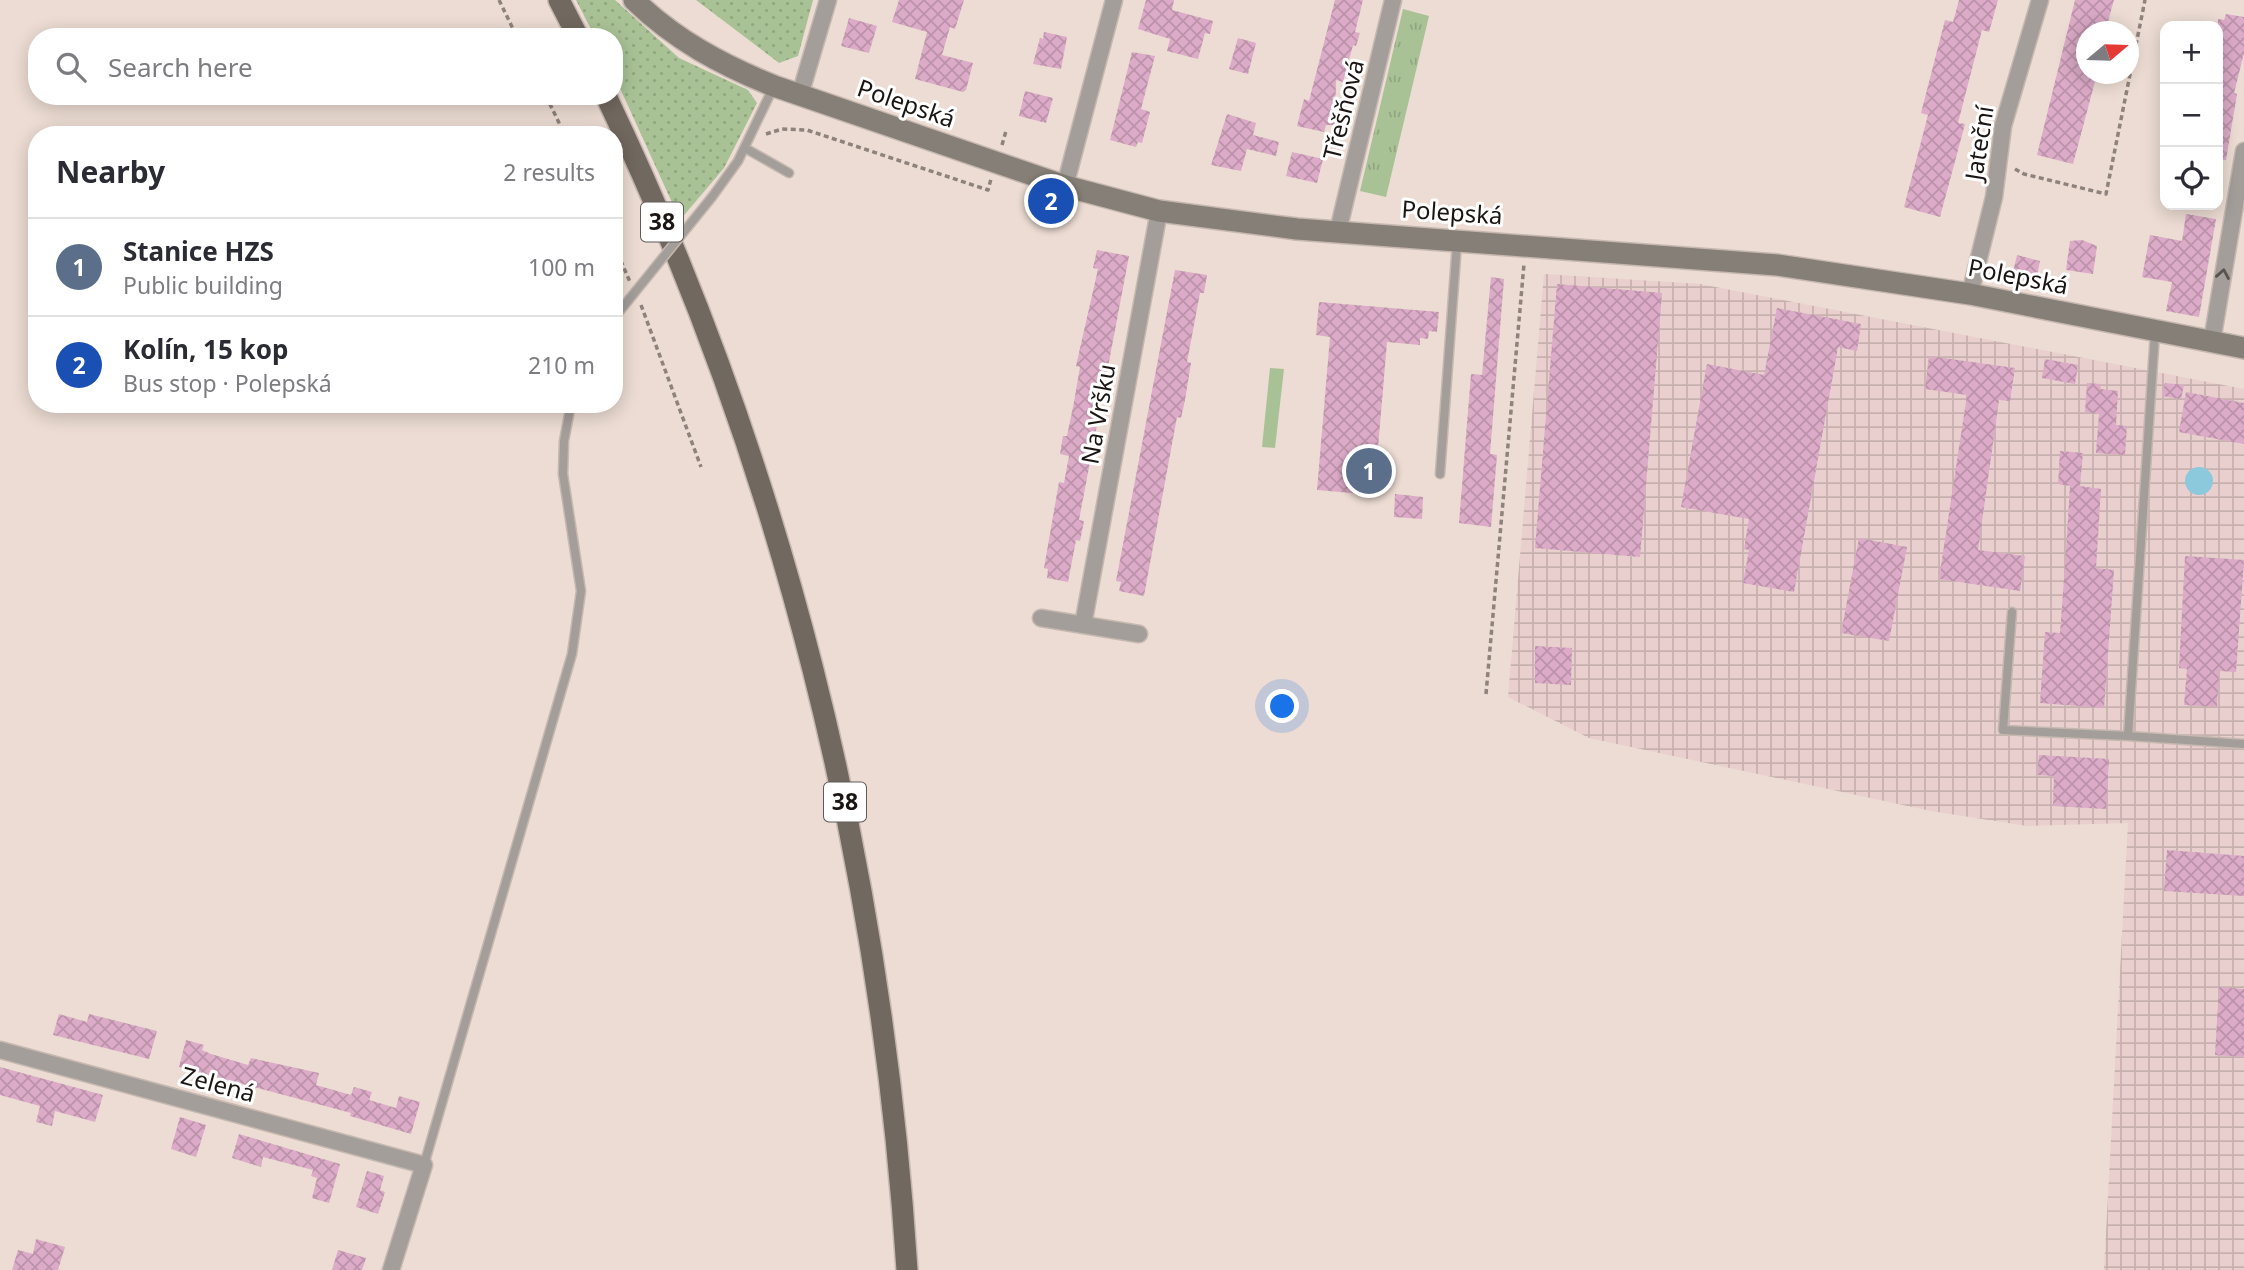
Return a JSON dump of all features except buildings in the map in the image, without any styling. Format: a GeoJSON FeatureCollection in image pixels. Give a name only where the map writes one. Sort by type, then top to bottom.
{"type":"FeatureCollection","features":[{"type":"Feature","properties":{"kind":"main road"},"geometry":{"type":"LineString","coordinates":[[559,0],[573,28]]}},
{"type":"Feature","properties":{"kind":"main road","name":"Polepská"},"geometry":{"type":"LineString","coordinates":[[634,0],[680,39],[729,68],[1065,186],[1160,211],[1224,221],[1338,231],[1777,265],[1970,294],[2244,348]]}},
{"type":"Feature","properties":{"kind":"main road","name":"38"},"geometry":{"type":"LineString","coordinates":[[610,105],[620,126]]}},
{"type":"Feature","properties":{"kind":"main road","name":"38"},"geometry":{"type":"LineString","coordinates":[[623,133],[658,210],[713,349],[779,545],[814,671],[847,814],[882,1016],[907,1270]]}},
{"type":"Feature","properties":{"kind":"street"},"geometry":{"type":"LineString","coordinates":[[800,95],[828,0]]}},
{"type":"Feature","properties":{"kind":"street"},"geometry":{"type":"LineString","coordinates":[[1065,186],[1114,0]]}},
{"type":"Feature","properties":{"kind":"street","name":"Třešňová"},"geometry":{"type":"LineString","coordinates":[[1338,231],[1394,0]]}},
{"type":"Feature","properties":{"kind":"street","name":"Jateční"},"geometry":{"type":"LineString","coordinates":[[1970,294],[1994,197],[2003,127],[2040,0]]}},
{"type":"Feature","properties":{"kind":"street"},"geometry":{"type":"LineString","coordinates":[[2211,341],[2244,151]]}},
{"type":"Feature","properties":{"kind":"street","name":"Na Vršku"},"geometry":{"type":"LineString","coordinates":[[1083,625],[1160,211]]}},
{"type":"Feature","properties":{"kind":"street"},"geometry":{"type":"LineString","coordinates":[[1041,618],[1139,634]]}},
{"type":"Feature","properties":{"kind":"street","name":"Zelená"},"geometry":{"type":"LineString","coordinates":[[0,1050],[424,1165]]}},
{"type":"Feature","properties":{"kind":"street"},"geometry":{"type":"LineString","coordinates":[[391,1270],[424,1165]]}},
{"type":"Feature","properties":{"kind":"lane"},"geometry":{"type":"LineString","coordinates":[[623,307],[712,197],[745,148],[774,86]]}},
{"type":"Feature","properties":{"kind":"lane"},"geometry":{"type":"LineString","coordinates":[[745,148],[789,173]]}},
{"type":"Feature","properties":{"kind":"lane"},"geometry":{"type":"LineString","coordinates":[[1440,474],[1457,240]]}},
{"type":"Feature","properties":{"kind":"lane"},"geometry":{"type":"LineString","coordinates":[[2128,736],[2155,330]]}},
{"type":"Feature","properties":{"kind":"lane"},"geometry":{"type":"LineString","coordinates":[[424,1165],[572,654],[581,591],[563,474],[564,441],[569,413]]}},
{"type":"Feature","properties":{"kind":"lane"},"geometry":{"type":"LineString","coordinates":[[2012,612],[2003,730],[2244,744]]}},
{"type":"Feature","properties":{"kind":"path"},"geometry":{"type":"LineString","coordinates":[[499,0],[513,28]]}},
{"type":"Feature","properties":{"kind":"path"},"geometry":{"type":"LineString","coordinates":[[2015,169],[2024,174],[2106,194],[2145,0]]}},
{"type":"Feature","properties":{"kind":"path"},"geometry":{"type":"LineString","coordinates":[[550,105],[561,126]]}},
{"type":"Feature","properties":{"kind":"path"},"geometry":{"type":"LineString","coordinates":[[745,148],[774,131],[798,129],[988,190],[1006,131]]}},
{"type":"Feature","properties":{"kind":"path"},"geometry":{"type":"LineString","coordinates":[[1486,694],[1525,244]]}},
{"type":"Feature","properties":{"kind":"path"},"geometry":{"type":"LineString","coordinates":[[623,265],[634,289]]}},
{"type":"Feature","properties":{"kind":"path"},"geometry":{"type":"LineString","coordinates":[[639,300],[701,467]]}},
{"type":"Feature","properties":{"kind":"shaded area"},"geometry":{"type":"Polygon","coordinates":[[[1544,274],[1700,284],[2244,389],[2244,1270],[2104,1270],[2128,823],[2027,826],[1931,811],[1589,738],[1508,697],[1544,274]]]}},
{"type":"Feature","properties":{"kind":"green space"},"geometry":{"type":"Polygon","coordinates":[[[576,0],[615,0],[679,58],[748,90],[757,103],[724,168],[680,220],[623,95],[623,28],[590,28],[576,0]]]}},
{"type":"Feature","properties":{"kind":"green space"},"geometry":{"type":"Polygon","coordinates":[[[696,0],[813,0],[798,56],[779,63],[696,0]]]}},
{"type":"Feature","properties":{"kind":"green space"},"geometry":{"type":"Polygon","coordinates":[[[1403,9],[1429,16],[1386,197],[1360,191],[1403,9]]]}},
{"type":"Feature","properties":{"kind":"green space"},"geometry":{"type":"Polygon","coordinates":[[[1270,368],[1284,369],[1275,448],[1262,447],[1270,368]]]}},
{"type":"Feature","properties":{"kind":"water"},"geometry":{"type":"Polygon","coordinates":[[[2199,467],[2209,471],[2213,481],[2209,491],[2199,495],[2189,491],[2185,481],[2189,471],[2199,467]]]}},
{"type":"Feature","properties":{"kind":"place","name":"Kolín, 15 kop"},"geometry":{"type":"Point","coordinates":[1051,201]}},
{"type":"Feature","properties":{"kind":"place","name":"Stanice HZS"},"geometry":{"type":"Point","coordinates":[1369,471]}}]}
